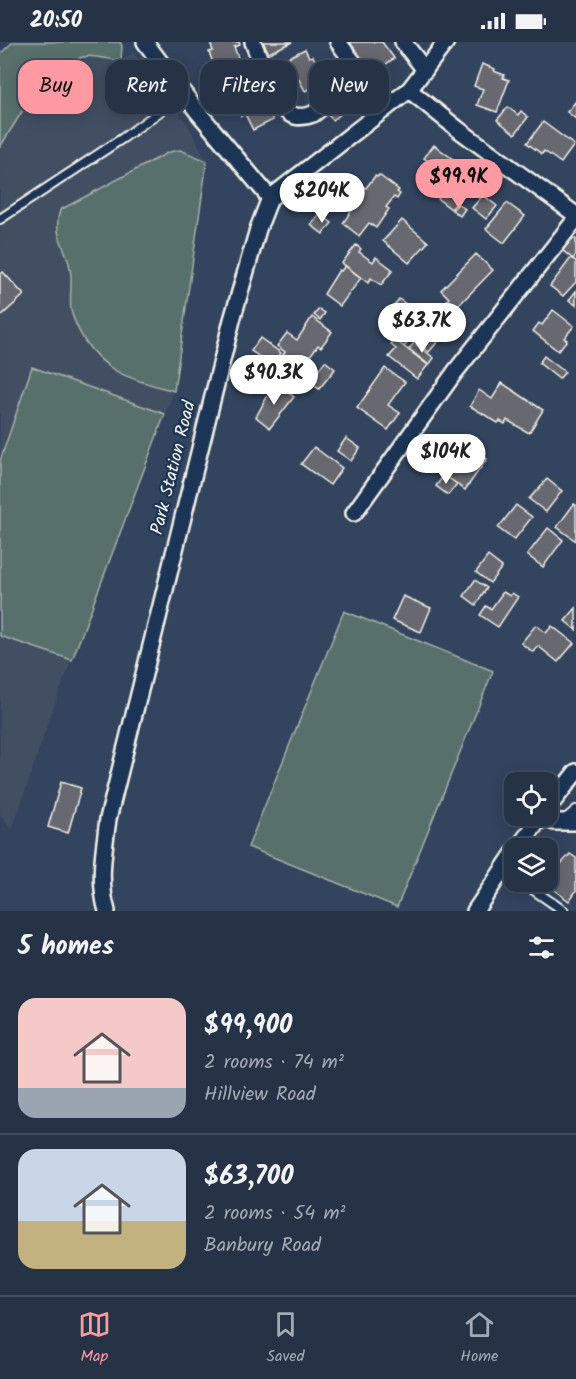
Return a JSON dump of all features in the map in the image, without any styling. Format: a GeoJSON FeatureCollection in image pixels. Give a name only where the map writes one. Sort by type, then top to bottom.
{"type":"FeatureCollection","features":[{"type":"Feature","properties":{"kind":"street"},"geometry":{"type":"LineString","coordinates":[[145,42],[158,60]]}},
{"type":"Feature","properties":{"kind":"street"},"geometry":{"type":"LineString","coordinates":[[253,42],[272,89],[286,112],[305,117],[313,114]]}},
{"type":"Feature","properties":{"kind":"street"},"geometry":{"type":"LineString","coordinates":[[338,42],[352,60]]}},
{"type":"Feature","properties":{"kind":"street"},"geometry":{"type":"LineString","coordinates":[[403,42],[425,70]]}},
{"type":"Feature","properties":{"kind":"street"},"geometry":{"type":"LineString","coordinates":[[389,105],[409,90],[446,42]]}},
{"type":"Feature","properties":{"kind":"street"},"geometry":{"type":"LineString","coordinates":[[354,513],[455,372],[576,217],[409,90]]}},
{"type":"Feature","properties":{"kind":"street"},"geometry":{"type":"LineString","coordinates":[[188,99],[270,198],[378,114]]}},
{"type":"Feature","properties":{"kind":"street","name":"Park Station Road"},"geometry":{"type":"LineString","coordinates":[[107,911],[102,868],[108,819],[232,320],[258,229],[270,198]]}},
{"type":"Feature","properties":{"kind":"street"},"geometry":{"type":"LineString","coordinates":[[558,795],[576,772]]}},
{"type":"Feature","properties":{"kind":"street"},"geometry":{"type":"LineString","coordinates":[[560,822],[576,822]]}},
{"type":"Feature","properties":{"kind":"street"},"geometry":{"type":"LineString","coordinates":[[475,911],[504,879]]}},
{"type":"Feature","properties":{"kind":"lane"},"geometry":{"type":"LineString","coordinates":[[0,219],[156,114]]}},
{"type":"Feature","properties":{"kind":"lane"},"geometry":{"type":"LineString","coordinates":[[560,822],[576,810]]}},
{"type":"Feature","properties":{"kind":"lane"},"geometry":{"type":"LineString","coordinates":[[536,892],[564,911]]}},
{"type":"Feature","properties":{"kind":"shaded area"},"geometry":{"type":"Polygon","coordinates":[[[133,52],[139,60],[122,60],[133,52]]]}},
{"type":"Feature","properties":{"kind":"shaded area"},"geometry":{"type":"Polygon","coordinates":[[[90,56],[115,60],[105,60],[105,114],[180,114],[207,161],[174,391],[51,714],[12,830],[0,814],[0,147],[21,114],[93,114],[93,60],[76,60],[90,56]]]}},
{"type":"Feature","properties":{"kind":"green space"},"geometry":{"type":"Polygon","coordinates":[[[13,42],[120,42],[122,46],[121,60],[86,56],[77,60],[18,60],[18,114],[21,114],[0,147],[0,54],[13,42]]]}},
{"type":"Feature","properties":{"kind":"green space"},"geometry":{"type":"Polygon","coordinates":[[[180,150],[207,161],[174,391],[123,375],[103,362],[84,340],[71,310],[70,268],[60,240],[58,219],[60,210],[169,152],[180,150]]]}},
{"type":"Feature","properties":{"kind":"green space"},"geometry":{"type":"Polygon","coordinates":[[[32,367],[165,414],[72,660],[0,636],[0,461],[32,367]]]}},
{"type":"Feature","properties":{"kind":"green space"},"geometry":{"type":"Polygon","coordinates":[[[344,611],[493,671],[397,907],[248,847],[344,611]]]}},
{"type":"Feature","properties":{"kind":"building"},"geometry":{"type":"Polygon","coordinates":[[[210,42],[239,42],[240,45],[234,47],[239,60],[212,60],[209,52],[213,51],[210,42]]]}},
{"type":"Feature","properties":{"kind":"building"},"geometry":{"type":"Polygon","coordinates":[[[263,42],[292,42],[269,53],[263,42]]]}},
{"type":"Feature","properties":{"kind":"building"},"geometry":{"type":"Polygon","coordinates":[[[347,42],[382,42],[394,58],[389,62],[389,60],[361,60],[347,42]]]}},
{"type":"Feature","properties":{"kind":"building"},"geometry":{"type":"Polygon","coordinates":[[[305,49],[309,57],[313,56],[315,60],[309,60],[309,89],[305,91],[297,76],[297,60],[283,60],[305,49]]]}},
{"type":"Feature","properties":{"kind":"building"},"geometry":{"type":"Polygon","coordinates":[[[482,64],[495,69],[494,71],[509,80],[497,112],[477,105],[483,89],[474,86],[482,64]]]}},
{"type":"Feature","properties":{"kind":"building"},"geometry":{"type":"Polygon","coordinates":[[[576,101],[576,119],[567,112],[576,101]]]}},
{"type":"Feature","properties":{"kind":"building"},"geometry":{"type":"Polygon","coordinates":[[[508,107],[518,115],[521,111],[528,117],[515,134],[497,120],[508,107]]]}},
{"type":"Feature","properties":{"kind":"building"},"geometry":{"type":"Polygon","coordinates":[[[245,114],[270,114],[273,120],[253,130],[245,114]]]}},
{"type":"Feature","properties":{"kind":"building"},"geometry":{"type":"Polygon","coordinates":[[[327,114],[341,114],[333,120],[327,114]]]}},
{"type":"Feature","properties":{"kind":"building"},"geometry":{"type":"Polygon","coordinates":[[[543,122],[574,145],[561,163],[544,151],[542,154],[527,143],[543,122]]]}},
{"type":"Feature","properties":{"kind":"building"},"geometry":{"type":"Polygon","coordinates":[[[434,145],[461,165],[439,193],[422,181],[433,165],[424,158],[434,145]]]}},
{"type":"Feature","properties":{"kind":"building"},"geometry":{"type":"Polygon","coordinates":[[[379,175],[399,190],[397,192],[400,194],[397,199],[394,197],[386,207],[389,209],[376,228],[369,223],[359,236],[343,223],[352,210],[348,207],[364,187],[366,188],[375,176],[379,175]]]}},
{"type":"Feature","properties":{"kind":"building"},"geometry":{"type":"Polygon","coordinates":[[[448,186],[462,196],[451,209],[438,199],[448,186]]]}},
{"type":"Feature","properties":{"kind":"building"},"geometry":{"type":"Polygon","coordinates":[[[483,195],[497,206],[486,219],[472,208],[483,195]]]}},
{"type":"Feature","properties":{"kind":"building"},"geometry":{"type":"Polygon","coordinates":[[[507,203],[525,216],[504,243],[486,229],[507,203]]]}},
{"type":"Feature","properties":{"kind":"building"},"geometry":{"type":"Polygon","coordinates":[[[458,204],[465,209],[460,216],[452,210],[458,204]]]}},
{"type":"Feature","properties":{"kind":"building"},"geometry":{"type":"Polygon","coordinates":[[[320,214],[332,223],[323,234],[311,225],[320,214]]]}},
{"type":"Feature","properties":{"kind":"building"},"geometry":{"type":"Polygon","coordinates":[[[402,220],[428,242],[409,263],[383,241],[402,220]]]}},
{"type":"Feature","properties":{"kind":"building"},"geometry":{"type":"Polygon","coordinates":[[[570,239],[576,239],[576,255],[573,259],[562,250],[570,239]]]}},
{"type":"Feature","properties":{"kind":"building"},"geometry":{"type":"Polygon","coordinates":[[[356,245],[361,249],[359,252],[373,262],[376,257],[393,270],[381,285],[371,278],[368,283],[342,263],[356,245]]]}},
{"type":"Feature","properties":{"kind":"building"},"geometry":{"type":"Polygon","coordinates":[[[476,254],[493,270],[456,308],[441,290],[476,254]]]}},
{"type":"Feature","properties":{"kind":"building"},"geometry":{"type":"Polygon","coordinates":[[[571,258],[576,261],[576,282],[563,296],[550,286],[571,258]]]}},
{"type":"Feature","properties":{"kind":"building"},"geometry":{"type":"Polygon","coordinates":[[[345,266],[361,278],[340,306],[324,294],[339,270],[341,271],[345,266]]]}},
{"type":"Feature","properties":{"kind":"building"},"geometry":{"type":"Polygon","coordinates":[[[3,272],[24,295],[0,317],[0,275],[3,272]]]}},
{"type":"Feature","properties":{"kind":"building"},"geometry":{"type":"Polygon","coordinates":[[[576,291],[576,305],[569,300],[576,291]]]}},
{"type":"Feature","properties":{"kind":"building"},"geometry":{"type":"Polygon","coordinates":[[[399,299],[425,318],[409,336],[411,338],[404,347],[378,326],[399,299]]]}},
{"type":"Feature","properties":{"kind":"building"},"geometry":{"type":"Polygon","coordinates":[[[437,306],[445,312],[435,325],[427,318],[437,306]]]}},
{"type":"Feature","properties":{"kind":"building"},"geometry":{"type":"Polygon","coordinates":[[[319,309],[325,313],[320,320],[314,315],[319,309]]]}},
{"type":"Feature","properties":{"kind":"building"},"geometry":{"type":"Polygon","coordinates":[[[553,310],[574,326],[564,338],[567,340],[558,351],[533,331],[539,323],[542,325],[553,310]]]}},
{"type":"Feature","properties":{"kind":"building"},"geometry":{"type":"Polygon","coordinates":[[[312,317],[332,332],[321,347],[318,345],[299,371],[282,356],[285,352],[277,346],[287,333],[297,340],[312,317]]]}},
{"type":"Feature","properties":{"kind":"building"},"geometry":{"type":"Polygon","coordinates":[[[422,327],[439,340],[429,352],[412,339],[422,327]]]}},
{"type":"Feature","properties":{"kind":"building"},"geometry":{"type":"Polygon","coordinates":[[[260,338],[281,353],[272,365],[251,351],[260,338]]]}},
{"type":"Feature","properties":{"kind":"building"},"geometry":{"type":"Polygon","coordinates":[[[395,340],[428,365],[417,379],[389,357],[396,349],[391,345],[395,340]]]}},
{"type":"Feature","properties":{"kind":"building"},"geometry":{"type":"Polygon","coordinates":[[[414,343],[434,358],[429,365],[409,349],[414,343]]]}},
{"type":"Feature","properties":{"kind":"building"},"geometry":{"type":"Polygon","coordinates":[[[544,356],[565,372],[559,379],[539,363],[544,356]]]}},
{"type":"Feature","properties":{"kind":"building"},"geometry":{"type":"Polygon","coordinates":[[[325,361],[335,369],[319,389],[309,382],[325,361]]]}},
{"type":"Feature","properties":{"kind":"building"},"geometry":{"type":"Polygon","coordinates":[[[385,368],[405,382],[388,405],[400,413],[388,430],[357,408],[385,368]]]}},
{"type":"Feature","properties":{"kind":"building"},"geometry":{"type":"Polygon","coordinates":[[[502,383],[543,410],[529,433],[507,420],[505,424],[500,421],[498,423],[470,406],[479,390],[492,399],[502,383]]]}},
{"type":"Feature","properties":{"kind":"building"},"geometry":{"type":"Polygon","coordinates":[[[280,386],[294,397],[270,428],[256,417],[269,393],[280,386]]]}},
{"type":"Feature","properties":{"kind":"building"},"geometry":{"type":"Polygon","coordinates":[[[346,438],[360,448],[351,461],[337,451],[346,438]]]}},
{"type":"Feature","properties":{"kind":"building"},"geometry":{"type":"Polygon","coordinates":[[[467,444],[487,459],[465,490],[444,475],[467,444]]]}},
{"type":"Feature","properties":{"kind":"building"},"geometry":{"type":"Polygon","coordinates":[[[314,447],[342,468],[330,485],[301,464],[314,447]]]}},
{"type":"Feature","properties":{"kind":"building"},"geometry":{"type":"Polygon","coordinates":[[[444,475],[457,484],[448,495],[436,486],[444,475]]]}},
{"type":"Feature","properties":{"kind":"building"},"geometry":{"type":"Polygon","coordinates":[[[547,479],[562,491],[546,512],[529,499],[547,479]]]}},
{"type":"Feature","properties":{"kind":"building"},"geometry":{"type":"Polygon","coordinates":[[[574,504],[576,505],[576,541],[557,527],[574,504]]]}},
{"type":"Feature","properties":{"kind":"building"},"geometry":{"type":"Polygon","coordinates":[[[516,505],[532,517],[514,540],[498,528],[516,505]]]}},
{"type":"Feature","properties":{"kind":"building"},"geometry":{"type":"Polygon","coordinates":[[[548,528],[563,540],[543,567],[527,555],[548,528]]]}},
{"type":"Feature","properties":{"kind":"building"},"geometry":{"type":"Polygon","coordinates":[[[488,556],[502,567],[490,583],[476,572],[488,556]]]}},
{"type":"Feature","properties":{"kind":"building"},"geometry":{"type":"Polygon","coordinates":[[[475,580],[487,588],[476,605],[464,596],[475,580]]]}},
{"type":"Feature","properties":{"kind":"building"},"geometry":{"type":"Polygon","coordinates":[[[503,592],[510,596],[512,593],[518,597],[498,627],[480,615],[486,606],[491,609],[503,592]]]}},
{"type":"Feature","properties":{"kind":"building"},"geometry":{"type":"Polygon","coordinates":[[[403,596],[431,608],[421,632],[392,620],[403,596]]]}},
{"type":"Feature","properties":{"kind":"building"},"geometry":{"type":"Polygon","coordinates":[[[576,608],[576,630],[565,621],[576,608]]]}},
{"type":"Feature","properties":{"kind":"building"},"geometry":{"type":"Polygon","coordinates":[[[536,625],[546,633],[552,626],[574,643],[558,662],[538,646],[533,652],[521,643],[536,625]]]}},
{"type":"Feature","properties":{"kind":"building"},"geometry":{"type":"Polygon","coordinates":[[[61,782],[81,788],[68,833],[48,827],[61,782]]]}},
{"type":"Feature","properties":{"kind":"building"},"geometry":{"type":"Polygon","coordinates":[[[570,854],[576,858],[576,891],[569,901],[557,892],[558,864],[560,865],[570,854]]]}}]}
